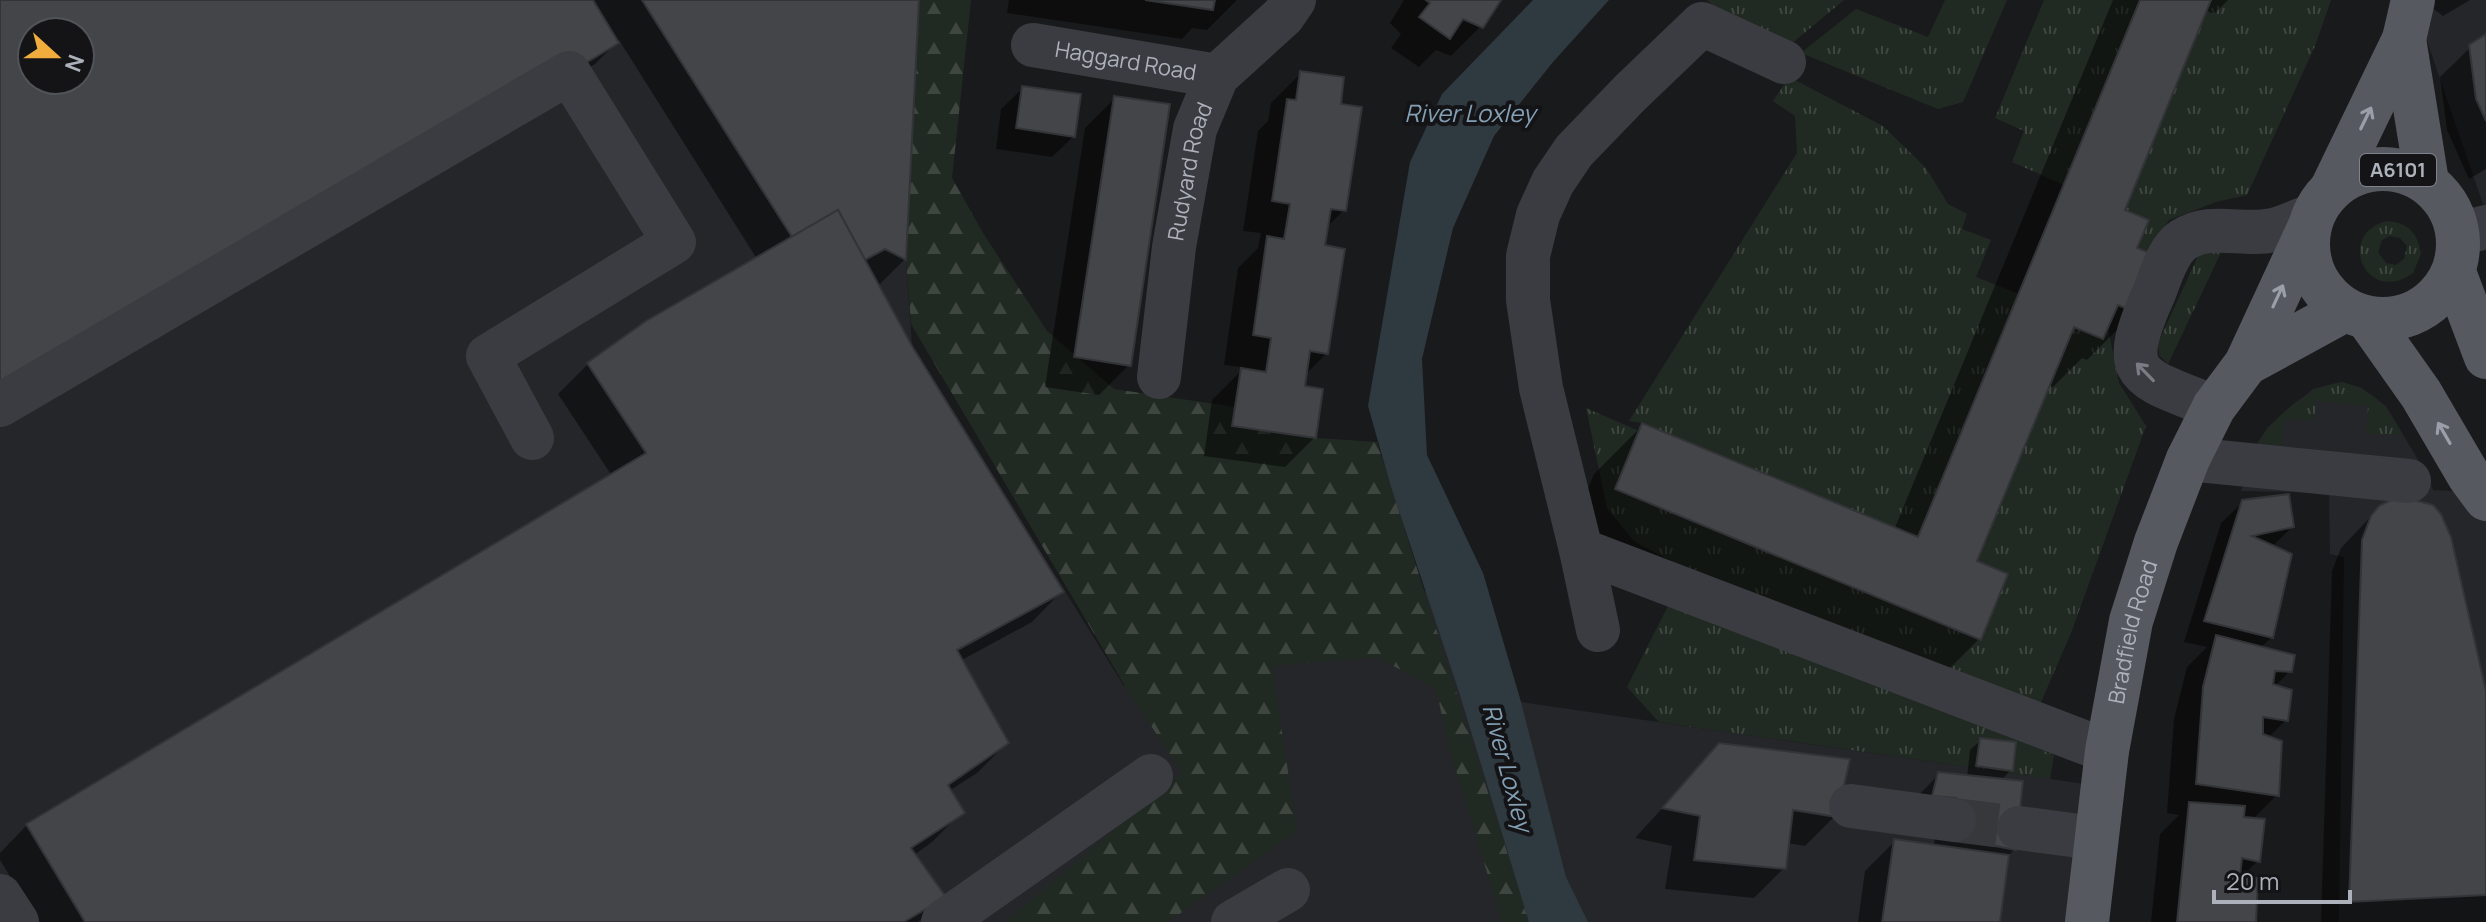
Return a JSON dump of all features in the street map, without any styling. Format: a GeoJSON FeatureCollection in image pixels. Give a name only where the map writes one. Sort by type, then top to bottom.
{"type":"FeatureCollection","features":[{"type":"Feature","properties":{"kind":"main road","name":"Bradfield Road"},"geometry":{"type":"LineString","coordinates":[[2318,210],[2307,252],[2314,275],[2326,295],[2356,315],[2395,320],[2419,311],[2440,295],[2466,244],[2444,198],[2427,182],[2409,20]]}},
{"type":"Feature","properties":{"kind":"main road","name":"Bradfield Road"},"geometry":{"type":"LineString","coordinates":[[2087,922],[2107,751],[2131,621],[2156,542],[2188,459],[2214,407],[2246,364],[2409,20]]}},
{"type":"Feature","properties":{"kind":"main road","name":"A6101"},"geometry":{"type":"LineString","coordinates":[[2318,210],[2353,174],[2378,168],[2403,171],[2427,182]]}},
{"type":"Feature","properties":{"kind":"main road","name":"A6101"},"geometry":{"type":"LineString","coordinates":[[2466,244],[2486,357]]}},
{"type":"Feature","properties":{"kind":"main road","name":"Bradfield Road"},"geometry":{"type":"LineString","coordinates":[[2246,364],[2356,315]]}},
{"type":"Feature","properties":{"kind":"main road","name":"A6101"},"geometry":{"type":"LineString","coordinates":[[2356,315],[2421,394],[2486,499]]}},
{"type":"Feature","properties":{"kind":"street","name":"Rudyard Road"},"geometry":{"type":"LineString","coordinates":[[1159,377],[1174,247],[1195,129],[1217,76],[1283,16],[1294,0]]}},
{"type":"Feature","properties":{"kind":"street"},"geometry":{"type":"LineString","coordinates":[[1598,630],[1541,388],[1528,300],[1528,256],[1538,215],[1553,182],[1574,151],[1702,24],[1784,62]]}},
{"type":"Feature","properties":{"kind":"street","name":"Haggard Road"},"geometry":{"type":"LineString","coordinates":[[1033,45],[1217,76]]}},
{"type":"Feature","properties":{"kind":"street"},"geometry":{"type":"LineString","coordinates":[[0,405],[569,73],[674,242],[488,356],[532,438]]}},
{"type":"Feature","properties":{"kind":"street"},"geometry":{"type":"LineString","coordinates":[[2214,407],[2159,385],[2142,373],[2134,359],[2135,340],[2142,320],[2173,251],[2183,240],[2202,232],[2272,231],[2318,210]]}},
{"type":"Feature","properties":{"kind":"street"},"geometry":{"type":"LineString","coordinates":[[2188,459],[2409,481]]}},
{"type":"Feature","properties":{"kind":"street"},"geometry":{"type":"LineString","coordinates":[[1581,550],[2107,751]]}},
{"type":"Feature","properties":{"kind":"street"},"geometry":{"type":"LineString","coordinates":[[943,922],[1151,776]]}},
{"type":"Feature","properties":{"kind":"street"},"geometry":{"type":"LineString","coordinates":[[1851,806],[1954,820]]}},
{"type":"Feature","properties":{"kind":"street"},"geometry":{"type":"LineString","coordinates":[[2019,828],[2095,838]]}},
{"type":"Feature","properties":{"kind":"street"},"geometry":{"type":"LineString","coordinates":[[1233,922],[1288,890]]}},
{"type":"Feature","properties":{"kind":"street"},"geometry":{"type":"LineString","coordinates":[[0,896],[17,922]]}},
{"type":"Feature","properties":{"kind":"shaded area"},"geometry":{"type":"Polygon","coordinates":[[[0,0],[919,0],[906,260],[912,346],[1124,686],[1483,573],[1521,702],[2112,788],[2091,922],[0,922],[0,0]]]}},
{"type":"Feature","properties":{"kind":"shaded area"},"geometry":{"type":"Polygon","coordinates":[[[2413,0],[2486,0],[2486,213],[2413,0]]]}},
{"type":"Feature","properties":{"kind":"shaded area"},"geometry":{"type":"Polygon","coordinates":[[[2342,382],[2362,388],[2386,406],[2433,490],[2486,493],[2486,922],[2339,922],[2344,557],[2330,554],[2329,493],[2241,491],[2255,447],[2268,427],[2313,389],[2342,382]]]}},
{"type":"Feature","properties":{"kind":"green space"},"geometry":{"type":"Polygon","coordinates":[[[919,0],[971,0],[952,178],[983,233],[1047,331],[1114,389],[1235,407],[1233,426],[1316,438],[1377,442],[1529,922],[1502,922],[1449,747],[1436,689],[1377,657],[1272,666],[1297,831],[1168,922],[1005,922],[1182,773],[1125,686],[911,324],[906,260],[919,0]]]}},
{"type":"Feature","properties":{"kind":"green space"},"geometry":{"type":"Polygon","coordinates":[[[1707,0],[1844,0],[1785,49],[1736,25],[1707,0]]]}},
{"type":"Feature","properties":{"kind":"green space"},"geometry":{"type":"Polygon","coordinates":[[[1945,0],[2007,0],[1963,102],[1938,109],[1801,53],[1856,9],[1928,37],[1945,0]]]}},
{"type":"Feature","properties":{"kind":"green space"},"geometry":{"type":"Polygon","coordinates":[[[2044,0],[2140,0],[2064,185],[2012,162],[2024,131],[1995,118],[2044,0]]]}},
{"type":"Feature","properties":{"kind":"green space"},"geometry":{"type":"Polygon","coordinates":[[[2211,0],[2331,0],[2315,46],[2247,195],[2216,202],[2169,220],[2151,254],[2137,248],[2149,220],[2125,210],[2211,0]]]}},
{"type":"Feature","properties":{"kind":"green space"},"geometry":{"type":"Polygon","coordinates":[[[1789,77],[1883,126],[1926,168],[1948,204],[1967,214],[1962,229],[1991,240],[1976,277],[2019,294],[1918,537],[1642,423],[1629,421],[1797,153],[1795,116],[1773,101],[1789,77]]]}},
{"type":"Feature","properties":{"kind":"green space"},"geometry":{"type":"Polygon","coordinates":[[[2388,221],[2402,224],[2411,231],[2418,241],[2421,254],[2413,273],[2396,281],[2381,281],[2370,274],[2363,264],[2360,251],[2363,239],[2372,228],[2388,221]],[[2390,236],[2382,240],[2378,252],[2386,263],[2396,265],[2404,259],[2407,246],[2400,238],[2390,236]]]}},
{"type":"Feature","properties":{"kind":"green space"},"geometry":{"type":"Polygon","coordinates":[[[2226,242],[2168,364],[2159,355],[2158,343],[2199,254],[2226,242]]]}},
{"type":"Feature","properties":{"kind":"green space"},"geometry":{"type":"Polygon","coordinates":[[[2074,327],[2103,339],[2108,328],[2119,383],[2146,426],[2071,633],[2038,709],[1677,564],[1634,541],[1607,508],[1586,408],[1639,431],[1615,489],[1981,640],[2008,574],[1977,561],[2074,327]]]}},
{"type":"Feature","properties":{"kind":"green space"},"geometry":{"type":"Polygon","coordinates":[[[2342,382],[2363,390],[2379,401],[2403,435],[2366,434],[2368,406],[2316,401],[2314,420],[2284,420],[2281,452],[2255,447],[2292,405],[2316,390],[2342,382]]]}},
{"type":"Feature","properties":{"kind":"green space"},"geometry":{"type":"Polygon","coordinates":[[[1670,602],[2054,755],[2050,779],[1659,722],[1627,687],[1670,602]]]}},
{"type":"Feature","properties":{"kind":"water","name":"River Loxley"},"geometry":{"type":"Polygon","coordinates":[[[1533,0],[1609,0],[1553,62],[1494,136],[1453,228],[1422,359],[1427,455],[1483,573],[1521,702],[1566,877],[1588,922],[1529,922],[1368,406],[1410,162],[1442,94],[1533,0]]]}},
{"type":"Feature","properties":{"kind":"building"},"geometry":{"type":"Polygon","coordinates":[[[0,0],[593,0],[619,43],[0,416],[0,0]]]}},
{"type":"Feature","properties":{"kind":"building"},"geometry":{"type":"Polygon","coordinates":[[[642,0],[919,0],[906,260],[885,249],[865,260],[838,210],[792,237],[642,0]]]}},
{"type":"Feature","properties":{"kind":"building"},"geometry":{"type":"Polygon","coordinates":[[[1145,0],[1215,0],[1213,10],[1145,0]]]}},
{"type":"Feature","properties":{"kind":"building"},"geometry":{"type":"Polygon","coordinates":[[[1426,0],[1501,0],[1483,28],[1463,19],[1450,39],[1419,17],[1430,3],[1426,0]]]}},
{"type":"Feature","properties":{"kind":"building"},"geometry":{"type":"Polygon","coordinates":[[[2140,0],[2211,0],[2125,210],[2149,220],[2137,248],[2160,257],[2137,313],[2118,305],[2103,339],[2074,327],[1977,561],[2008,574],[1981,640],[1615,489],[1642,423],[1918,537],[2140,0]]]}},
{"type":"Feature","properties":{"kind":"building"},"geometry":{"type":"Polygon","coordinates":[[[2486,34],[2486,121],[2476,99],[2469,45],[2486,34]]]}},
{"type":"Feature","properties":{"kind":"building"},"geometry":{"type":"Polygon","coordinates":[[[1300,71],[1344,77],[1341,104],[1362,107],[1346,211],[1331,209],[1325,245],[1345,249],[1328,354],[1310,351],[1305,386],[1323,389],[1316,438],[1232,426],[1241,368],[1266,372],[1271,338],[1253,335],[1267,236],[1284,239],[1290,204],[1272,201],[1287,99],[1296,100],[1300,71]]]}},
{"type":"Feature","properties":{"kind":"building"},"geometry":{"type":"Polygon","coordinates":[[[1022,86],[1081,94],[1075,137],[1016,128],[1022,86]]]}},
{"type":"Feature","properties":{"kind":"building"},"geometry":{"type":"Polygon","coordinates":[[[1114,96],[1170,104],[1131,366],[1074,357],[1114,96]]]}},
{"type":"Feature","properties":{"kind":"building"},"geometry":{"type":"Polygon","coordinates":[[[838,210],[912,346],[1064,592],[957,650],[1009,743],[948,785],[965,813],[911,848],[946,897],[904,922],[85,922],[26,824],[646,453],[587,363],[646,321],[838,210]]]}},
{"type":"Feature","properties":{"kind":"building"},"geometry":{"type":"Polygon","coordinates":[[[2289,494],[2294,527],[2252,536],[2292,554],[2273,638],[2204,621],[2242,500],[2289,494]]]}},
{"type":"Feature","properties":{"kind":"building"},"geometry":{"type":"Polygon","coordinates":[[[2406,498],[2433,505],[2441,514],[2451,537],[2486,691],[2486,895],[2349,902],[2362,540],[2371,516],[2379,506],[2406,498]]]}},
{"type":"Feature","properties":{"kind":"building"},"geometry":{"type":"Polygon","coordinates":[[[2216,635],[2295,655],[2292,672],[2275,671],[2273,684],[2292,690],[2288,721],[2263,717],[2263,734],[2282,741],[2279,796],[2196,784],[2203,687],[2216,635]]]}},
{"type":"Feature","properties":{"kind":"building"},"geometry":{"type":"Polygon","coordinates":[[[1980,738],[2016,742],[2013,771],[1976,766],[1980,738]]]}},
{"type":"Feature","properties":{"kind":"building"},"geometry":{"type":"Polygon","coordinates":[[[1719,743],[1850,759],[1837,817],[1793,810],[1786,869],[1694,860],[1700,816],[1662,808],[1719,743]]]}},
{"type":"Feature","properties":{"kind":"building"},"geometry":{"type":"Polygon","coordinates":[[[1938,772],[2023,781],[2016,850],[1953,838],[1956,798],[1932,796],[1938,772]]]}},
{"type":"Feature","properties":{"kind":"building"},"geometry":{"type":"Polygon","coordinates":[[[2189,802],[2245,806],[2244,817],[2265,819],[2260,862],[2242,858],[2240,876],[2258,878],[2256,922],[2177,922],[2189,802]]]}},
{"type":"Feature","properties":{"kind":"building"},"geometry":{"type":"Polygon","coordinates":[[[1894,839],[2009,855],[2000,922],[1882,922],[1894,839]]]}},
{"type":"Feature","properties":{"kind":"tunnel"},"geometry":{"type":"LineString","coordinates":[[1954,820],[2019,828]]}}]}
